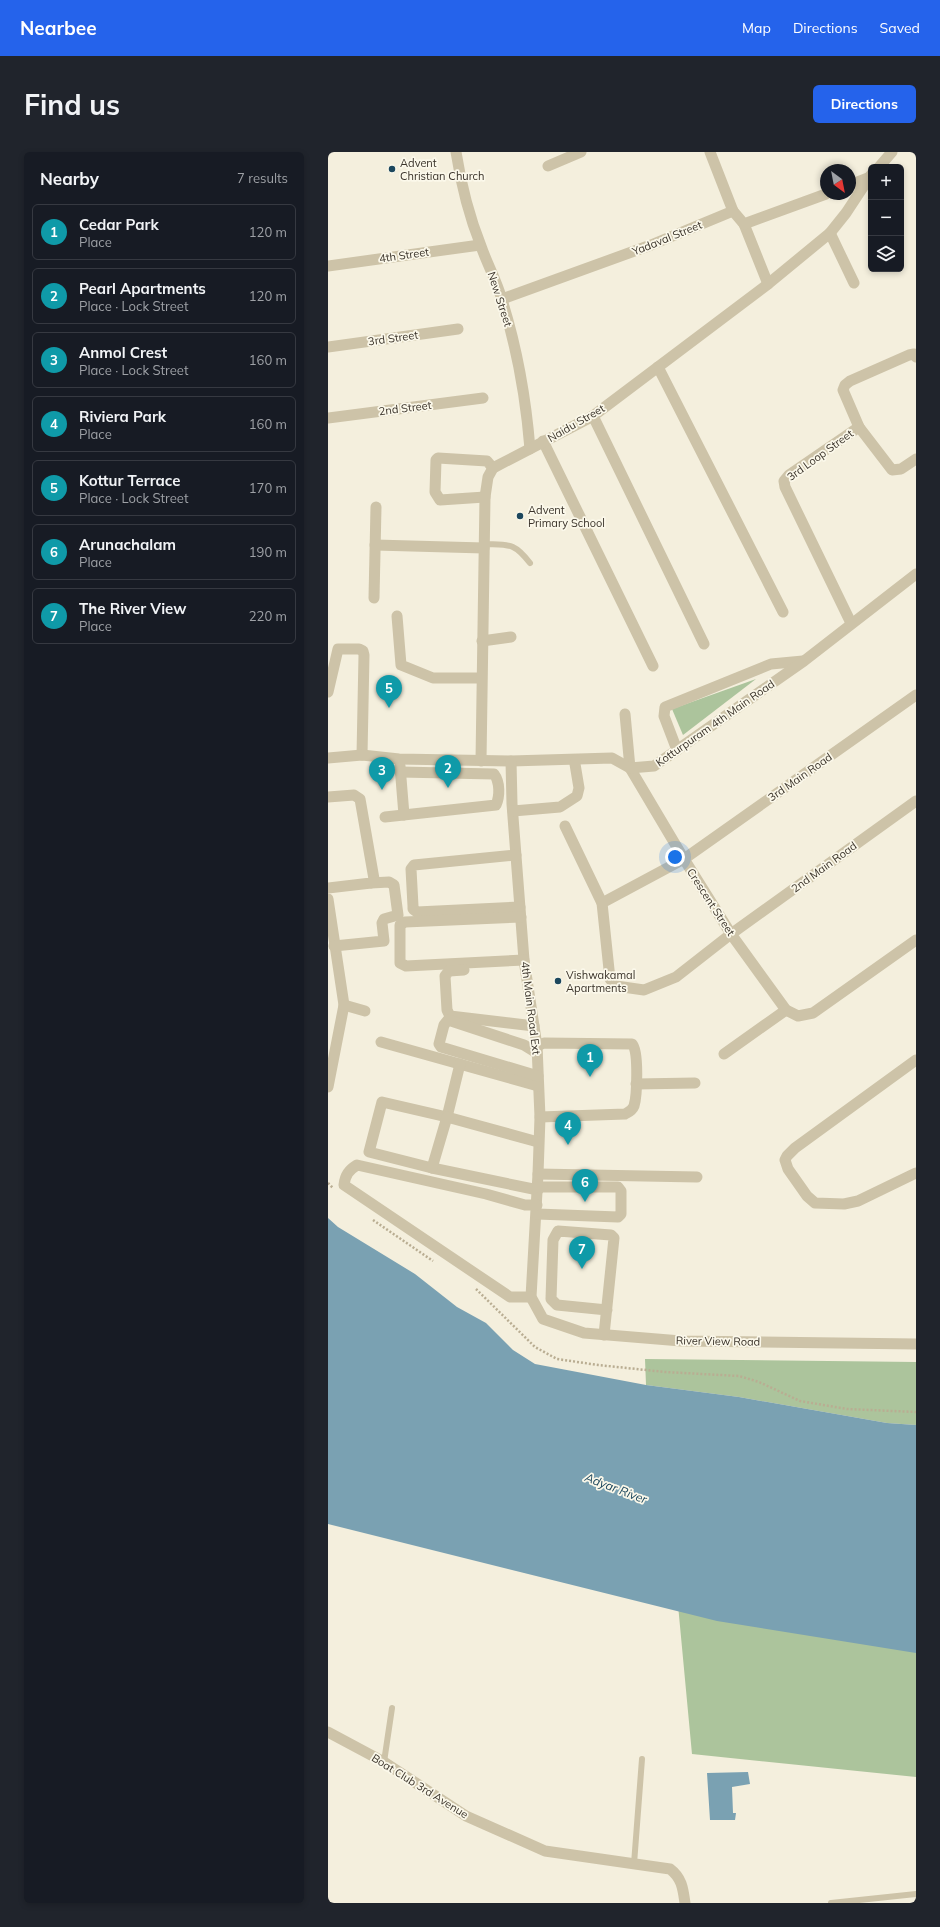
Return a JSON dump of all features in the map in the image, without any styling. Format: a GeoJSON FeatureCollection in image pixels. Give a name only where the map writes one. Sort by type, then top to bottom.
{"type":"FeatureCollection","features":[{"type":"Feature","properties":{"kind":"street","name":"New Street"},"geometry":{"type":"LineString","coordinates":[[456,152],[461,182],[480,245],[502,299],[520,368],[530,449]]}},
{"type":"Feature","properties":{"kind":"street"},"geometry":{"type":"LineString","coordinates":[[548,166],[581,152]]}},
{"type":"Feature","properties":{"kind":"street"},"geometry":{"type":"LineString","coordinates":[[710,152],[734,211],[744,224],[768,284]]}},
{"type":"Feature","properties":{"kind":"street"},"geometry":{"type":"LineString","coordinates":[[856,182],[868,176]]}},
{"type":"Feature","properties":{"kind":"street","name":"Naidu Street"},"geometry":{"type":"LineString","coordinates":[[493,468],[593,416],[768,284],[830,233],[846,213],[868,178]]}},
{"type":"Feature","properties":{"kind":"street"},"geometry":{"type":"LineString","coordinates":[[744,224],[820,196]]}},
{"type":"Feature","properties":{"kind":"street","name":"Yadaval Street"},"geometry":{"type":"LineString","coordinates":[[502,299],[651,245],[734,211]]}},
{"type":"Feature","properties":{"kind":"street"},"geometry":{"type":"LineString","coordinates":[[830,233],[854,283]]}},
{"type":"Feature","properties":{"kind":"street","name":"4th Street"},"geometry":{"type":"LineString","coordinates":[[328,266],[480,245]]}},
{"type":"Feature","properties":{"kind":"street","name":"3rd Street"},"geometry":{"type":"LineString","coordinates":[[328,347],[458,329]]}},
{"type":"Feature","properties":{"kind":"street"},"geometry":{"type":"LineString","coordinates":[[859,427],[844,390],[845,385],[850,381],[908,355],[914,354],[916,357]]}},
{"type":"Feature","properties":{"kind":"street"},"geometry":{"type":"LineString","coordinates":[[658,368],[783,612]]}},
{"type":"Feature","properties":{"kind":"street","name":"2nd Street"},"geometry":{"type":"LineString","coordinates":[[328,418],[483,398]]}},
{"type":"Feature","properties":{"kind":"street"},"geometry":{"type":"LineString","coordinates":[[593,416],[704,644]]}},
{"type":"Feature","properties":{"kind":"street","name":"3rd Loop Street"},"geometry":{"type":"LineString","coordinates":[[851,623],[788,494],[784,481],[789,475],[859,427],[892,470],[902,469],[916,459]]}},
{"type":"Feature","properties":{"kind":"street"},"geometry":{"type":"LineString","coordinates":[[543,441],[653,666]]}},
{"type":"Feature","properties":{"kind":"street"},"geometry":{"type":"LineString","coordinates":[[481,761],[481,678],[485,498],[488,477],[493,468],[486,461],[438,458],[436,460],[435,492],[440,500],[485,498]]}},
{"type":"Feature","properties":{"kind":"street"},"geometry":{"type":"LineString","coordinates":[[374,598],[376,507]]}},
{"type":"Feature","properties":{"kind":"street"},"geometry":{"type":"LineString","coordinates":[[375,545],[484,546]]}},
{"type":"Feature","properties":{"kind":"street","name":"Kotturpuram 4th Main Road"},"geometry":{"type":"LineString","coordinates":[[630,768],[654,766],[804,661],[916,574]]}},
{"type":"Feature","properties":{"kind":"street"},"geometry":{"type":"LineString","coordinates":[[397,616],[401,665],[433,678],[481,678]]}},
{"type":"Feature","properties":{"kind":"street"},"geometry":{"type":"LineString","coordinates":[[482,641],[511,637]]}},
{"type":"Feature","properties":{"kind":"street"},"geometry":{"type":"LineString","coordinates":[[328,692],[338,649],[359,649],[363,651],[362,755]]}},
{"type":"Feature","properties":{"kind":"street"},"geometry":{"type":"LineString","coordinates":[[676,750],[664,716],[665,707],[771,664],[804,661]]}},
{"type":"Feature","properties":{"kind":"street","name":"3rd Main Road"},"geometry":{"type":"LineString","coordinates":[[602,903],[684,859],[916,696]]}},
{"type":"Feature","properties":{"kind":"street"},"geometry":{"type":"LineString","coordinates":[[625,714],[630,768]]}},
{"type":"Feature","properties":{"kind":"street"},"geometry":{"type":"LineString","coordinates":[[328,758],[362,755],[399,759],[481,761],[612,758],[630,768]]}},
{"type":"Feature","properties":{"kind":"street"},"geometry":{"type":"LineString","coordinates":[[399,759],[404,815]]}},
{"type":"Feature","properties":{"kind":"street"},"geometry":{"type":"LineString","coordinates":[[512,811],[560,807],[577,796],[579,788],[575,764],[576,760]]}},
{"type":"Feature","properties":{"kind":"street","name":"4th Main Road Ext"},"geometry":{"type":"LineString","coordinates":[[511,761],[512,811],[525,964],[537,1049],[540,1117],[532,1299]]}},
{"type":"Feature","properties":{"kind":"street","name":"Crescent Street"},"geometry":{"type":"LineString","coordinates":[[630,768],[731,934],[786,1010]]}},
{"type":"Feature","properties":{"kind":"street"},"geometry":{"type":"LineString","coordinates":[[385,817],[496,805],[498,800],[498,779],[494,774],[400,772]]}},
{"type":"Feature","properties":{"kind":"street"},"geometry":{"type":"LineString","coordinates":[[328,797],[354,795],[360,799],[374,879],[371,883]]}},
{"type":"Feature","properties":{"kind":"street","name":"2nd Main Road"},"geometry":{"type":"LineString","coordinates":[[565,826],[602,903],[610,979],[616,986],[644,990],[665,983],[676,977],[731,934],[916,801]]}},
{"type":"Feature","properties":{"kind":"street"},"geometry":{"type":"LineString","coordinates":[[516,855],[414,865],[411,869],[413,906],[417,912],[521,912]]}},
{"type":"Feature","properties":{"kind":"street"},"geometry":{"type":"LineString","coordinates":[[328,888],[389,882],[394,885],[398,915],[384,919],[382,923],[384,941],[334,946]]}},
{"type":"Feature","properties":{"kind":"street"},"geometry":{"type":"LineString","coordinates":[[328,899],[344,1005],[328,1087]]}},
{"type":"Feature","properties":{"kind":"street"},"geometry":{"type":"LineString","coordinates":[[521,912],[405,922],[400,925],[400,963],[406,966],[525,964]]}},
{"type":"Feature","properties":{"kind":"street"},"geometry":{"type":"LineString","coordinates":[[724,1054],[786,1010],[798,1016],[813,1013],[916,940]]}},
{"type":"Feature","properties":{"kind":"street"},"geometry":{"type":"LineString","coordinates":[[525,964],[447,972],[445,976],[446,1010],[450,1016],[534,1026]]}},
{"type":"Feature","properties":{"kind":"street"},"geometry":{"type":"LineString","coordinates":[[344,1005],[365,1011]]}},
{"type":"Feature","properties":{"kind":"street"},"geometry":{"type":"LineString","coordinates":[[538,1081],[441,1047],[439,1044],[444,1024],[448,1020],[537,1049],[544,1043],[632,1044],[636,1051],[636,1084],[634,1106],[632,1111],[625,1114],[540,1117]]}},
{"type":"Feature","properties":{"kind":"street"},"geometry":{"type":"LineString","coordinates":[[381,1042],[460,1064],[538,1081]]}},
{"type":"Feature","properties":{"kind":"street"},"geometry":{"type":"LineString","coordinates":[[916,1060],[795,1148],[785,1160],[788,1169],[807,1196],[815,1203],[844,1204],[858,1201],[916,1173]]}},
{"type":"Feature","properties":{"kind":"street"},"geometry":{"type":"LineString","coordinates":[[432,1168],[447,1118],[460,1064]]}},
{"type":"Feature","properties":{"kind":"street"},"geometry":{"type":"LineString","coordinates":[[636,1084],[694,1083]]}},
{"type":"Feature","properties":{"kind":"street"},"geometry":{"type":"LineString","coordinates":[[532,1299],[510,1297],[344,1185],[344,1178],[351,1169],[357,1165],[486,1194],[537,1210],[618,1217],[621,1214],[621,1191],[618,1187],[538,1188],[432,1168],[369,1152],[380,1104],[383,1102],[538,1142]]}},
{"type":"Feature","properties":{"kind":"street"},"geometry":{"type":"LineString","coordinates":[[538,1174],[697,1177]]}},
{"type":"Feature","properties":{"kind":"street"},"geometry":{"type":"LineString","coordinates":[[604,1335],[607,1310],[614,1238],[611,1235],[558,1231],[553,1240],[553,1302],[557,1306],[607,1310]]}},
{"type":"Feature","properties":{"kind":"street","name":"River View Road"},"geometry":{"type":"LineString","coordinates":[[532,1299],[543,1319],[584,1334],[681,1341],[916,1344]]}},
{"type":"Feature","properties":{"kind":"street","name":"Boat Club 3rd Avenue"},"geometry":{"type":"LineString","coordinates":[[329,1735],[384,1762],[466,1816],[545,1851],[670,1869],[676,1873],[683,1888],[685,1903]]}},
{"type":"Feature","properties":{"kind":"lane"},"geometry":{"type":"LineString","coordinates":[[484,546],[511,545],[522,553],[530,563]]}},
{"type":"Feature","properties":{"kind":"lane"},"geometry":{"type":"LineString","coordinates":[[384,1762],[392,1708]]}},
{"type":"Feature","properties":{"kind":"lane"},"geometry":{"type":"LineString","coordinates":[[634,1864],[642,1759]]}},
{"type":"Feature","properties":{"kind":"lane"},"geometry":{"type":"LineString","coordinates":[[831,1903],[916,1894]]}},
{"type":"Feature","properties":{"kind":"green space"},"geometry":{"type":"Polygon","coordinates":[[[756,679],[683,735],[672,709],[756,679]]]}},
{"type":"Feature","properties":{"kind":"green space"},"geometry":{"type":"Polygon","coordinates":[[[645,1359],[916,1362],[916,1425],[887,1423],[739,1397],[646,1385],[645,1359]]]}},
{"type":"Feature","properties":{"kind":"green space"},"geometry":{"type":"Polygon","coordinates":[[[678,1605],[916,1642],[916,1777],[692,1754],[678,1605]]]}},
{"type":"Feature","properties":{"kind":"water","name":"Adyar River"},"geometry":{"type":"Polygon","coordinates":[[[328,1218],[338,1227],[415,1274],[457,1307],[486,1323],[513,1350],[535,1364],[646,1385],[739,1397],[887,1423],[916,1425],[916,1653],[717,1621],[328,1524],[328,1218]]]}},
{"type":"Feature","properties":{"kind":"water"},"geometry":{"type":"Polygon","coordinates":[[[748,1772],[750,1784],[732,1787],[733,1813],[736,1813],[735,1820],[710,1820],[707,1773],[748,1772]]]}},
{"type":"Feature","properties":{"kind":"place","name":"Advent Christian Church"},"geometry":{"type":"Point","coordinates":[392,169]}},
{"type":"Feature","properties":{"kind":"place","name":"Advent Primary School"},"geometry":{"type":"Point","coordinates":[520,516]}},
{"type":"Feature","properties":{"kind":"place","name":"Kottur Terrace"},"geometry":{"type":"Point","coordinates":[389,708]}},
{"type":"Feature","properties":{"kind":"place","name":"Pearl Apartments"},"geometry":{"type":"Point","coordinates":[448,788]}},
{"type":"Feature","properties":{"kind":"place","name":"Anmol Crest"},"geometry":{"type":"Point","coordinates":[382,790]}},
{"type":"Feature","properties":{"kind":"place","name":"Vishwakamal Apartments"},"geometry":{"type":"Point","coordinates":[558,981]}},
{"type":"Feature","properties":{"kind":"place","name":"Cedar Park"},"geometry":{"type":"Point","coordinates":[590,1077]}},
{"type":"Feature","properties":{"kind":"place","name":"Riviera Park"},"geometry":{"type":"Point","coordinates":[568,1145]}},
{"type":"Feature","properties":{"kind":"place","name":"Arunachalam"},"geometry":{"type":"Point","coordinates":[585,1202]}},
{"type":"Feature","properties":{"kind":"place","name":"The River View"},"geometry":{"type":"Point","coordinates":[582,1269]}}]}
